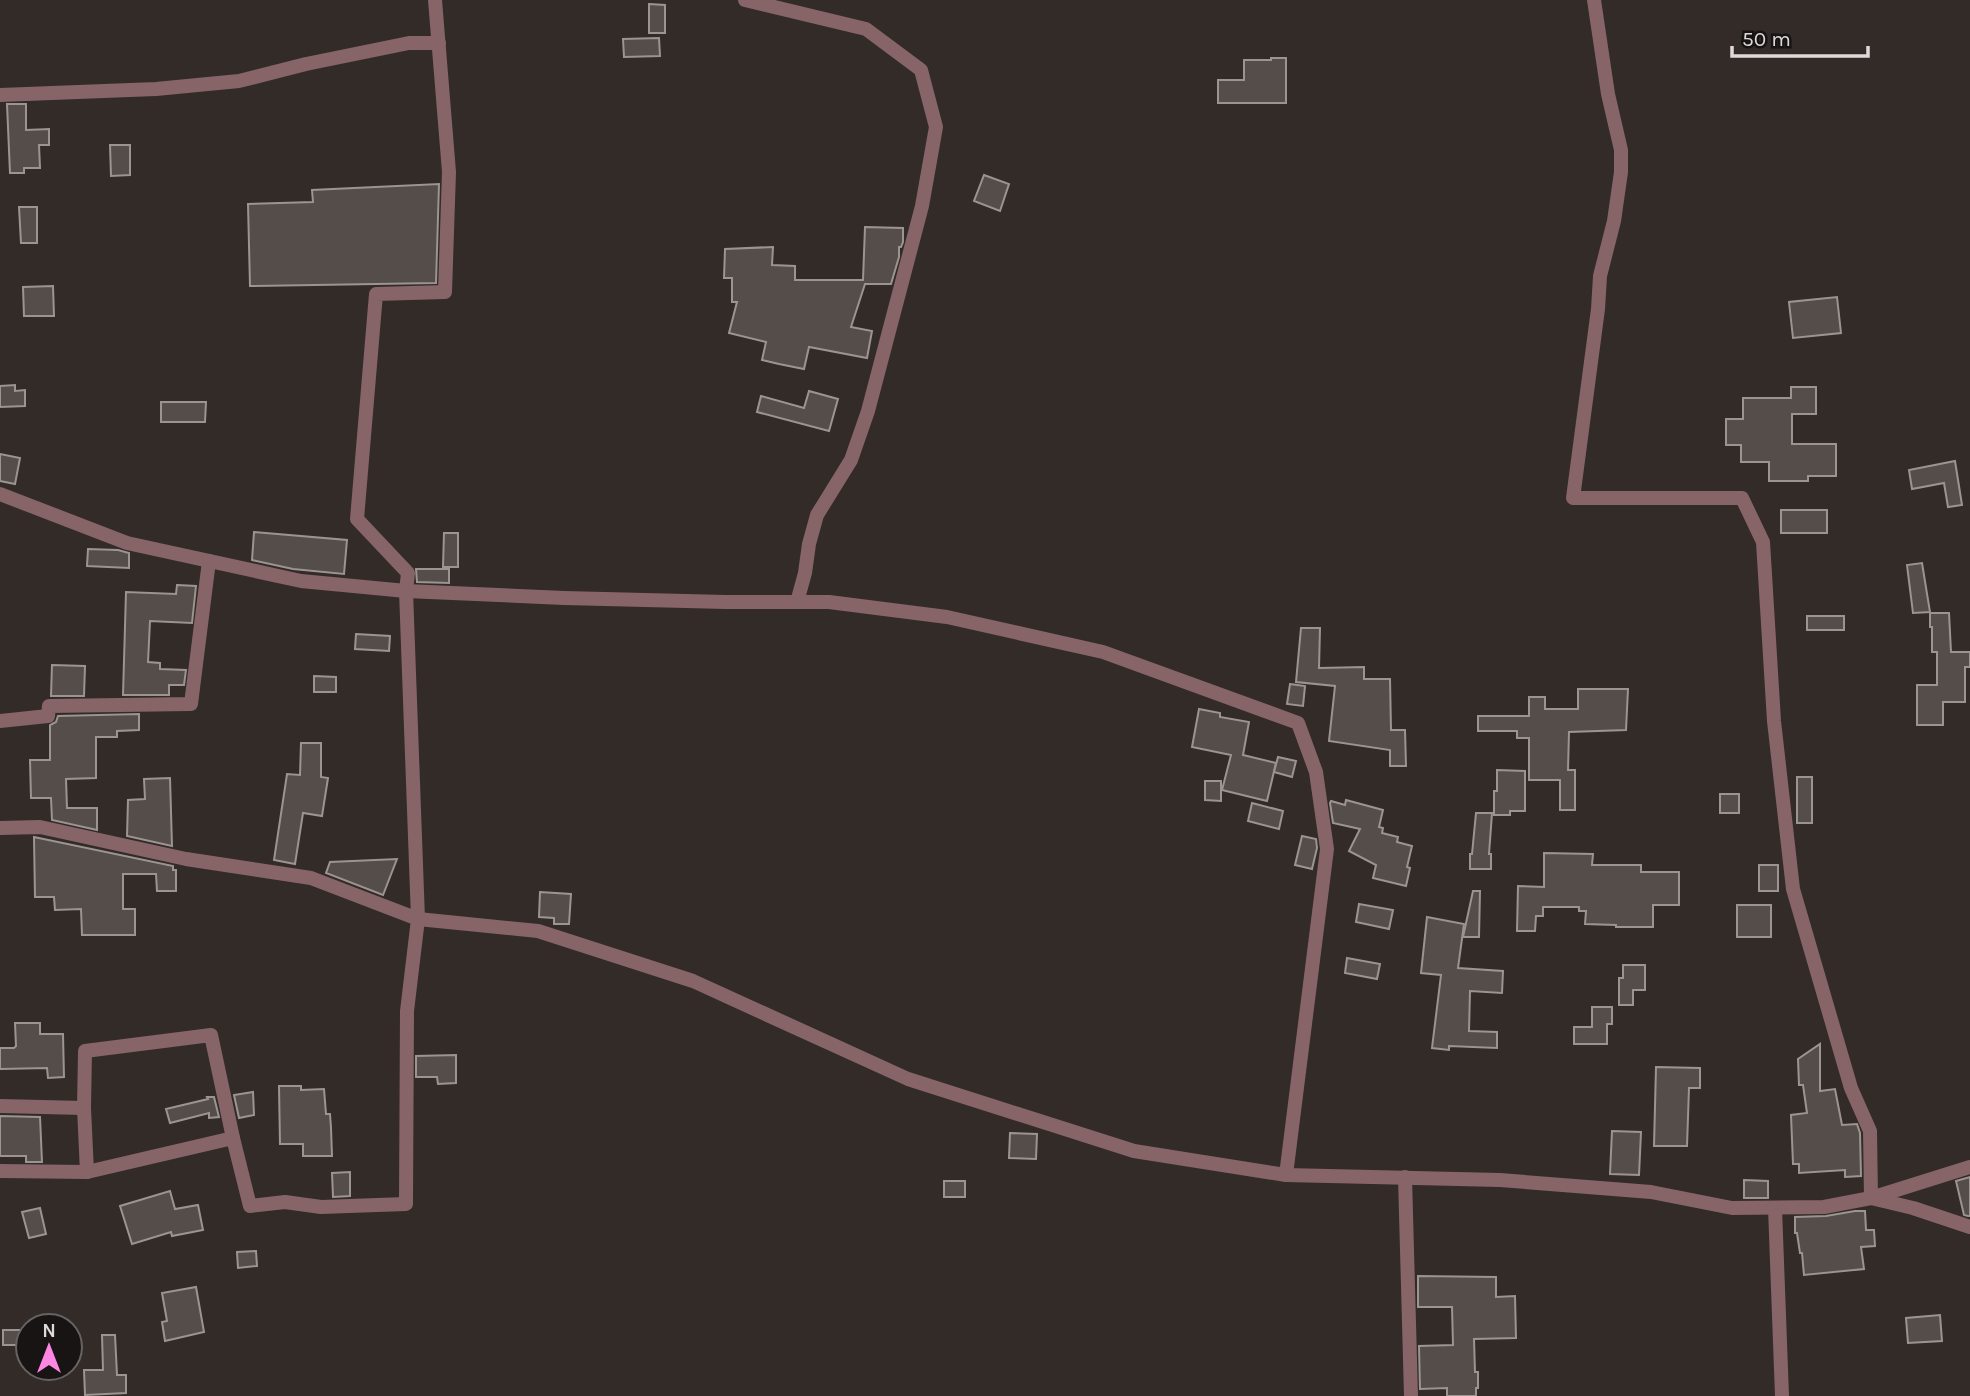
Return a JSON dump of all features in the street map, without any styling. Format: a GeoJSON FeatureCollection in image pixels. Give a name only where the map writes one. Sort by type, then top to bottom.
{"type":"FeatureCollection","features":[{"type":"Feature","properties":{"kind":"street"},"geometry":{"type":"LineString","coordinates":[[87,1172],[85,1051],[211,1035],[250,1206],[285,1202],[321,1207],[406,1204],[407,1011],[418,919],[406,591],[408,573],[357,519],[376,294],[445,292],[449,172],[435,0]]}},
{"type":"Feature","properties":{"kind":"street"},"geometry":{"type":"LineString","coordinates":[[745,0],[866,29],[921,71],[936,127],[922,206],[868,411],[851,460],[817,515],[797,602]]}},
{"type":"Feature","properties":{"kind":"street"},"geometry":{"type":"LineString","coordinates":[[1594,0],[1608,94],[1621,150],[1621,172],[1614,221],[1600,276],[1573,498],[1742,498],[1763,542],[1774,721],[1793,889],[1852,1088],[1870,1131],[1871,1198]]}},
{"type":"Feature","properties":{"kind":"street"},"geometry":{"type":"LineString","coordinates":[[0,95],[156,89],[239,81],[409,43],[439,43]]}},
{"type":"Feature","properties":{"kind":"street"},"geometry":{"type":"LineString","coordinates":[[0,494],[127,543],[301,581],[406,591],[564,598],[829,602],[947,617],[1103,652],[1298,723],[1316,772],[1327,849],[1286,1175]]}},
{"type":"Feature","properties":{"kind":"street"},"geometry":{"type":"LineString","coordinates":[[0,721],[48,716],[48,706],[191,704],[209,561]]}},
{"type":"Feature","properties":{"kind":"street"},"geometry":{"type":"LineString","coordinates":[[0,828],[40,827],[186,859],[311,878],[418,919],[538,930],[693,981],[908,1079],[1134,1151],[1286,1175],[1500,1180],[1651,1192],[1732,1209],[1824,1207],[1871,1198],[1970,1167]]}},
{"type":"Feature","properties":{"kind":"street"},"geometry":{"type":"LineString","coordinates":[[0,1106],[84,1108]]}},
{"type":"Feature","properties":{"kind":"street"},"geometry":{"type":"LineString","coordinates":[[0,1171],[87,1172],[233,1138]]}},
{"type":"Feature","properties":{"kind":"street"},"geometry":{"type":"LineString","coordinates":[[1405,1177],[1412,1396]]}},
{"type":"Feature","properties":{"kind":"street"},"geometry":{"type":"LineString","coordinates":[[1871,1198],[1970,1227]]}},
{"type":"Feature","properties":{"kind":"street"},"geometry":{"type":"LineString","coordinates":[[1775,1208],[1782,1396]]}},
{"type":"Feature","properties":{"kind":"building"},"geometry":{"type":"Polygon","coordinates":[[[649,4],[665,5],[665,33],[649,33],[649,4]]]}},
{"type":"Feature","properties":{"kind":"building"},"geometry":{"type":"Polygon","coordinates":[[[659,38],[660,56],[624,57],[623,39],[659,38]]]}},
{"type":"Feature","properties":{"kind":"building"},"geometry":{"type":"Polygon","coordinates":[[[1286,58],[1286,103],[1218,103],[1218,80],[1244,80],[1244,60],[1286,58]]]}},
{"type":"Feature","properties":{"kind":"building"},"geometry":{"type":"Polygon","coordinates":[[[7,104],[26,104],[26,130],[49,129],[49,145],[39,145],[40,168],[24,168],[24,173],[10,173],[7,104]]]}},
{"type":"Feature","properties":{"kind":"building"},"geometry":{"type":"Polygon","coordinates":[[[110,145],[130,145],[130,175],[111,176],[110,145]]]}},
{"type":"Feature","properties":{"kind":"building"},"geometry":{"type":"Polygon","coordinates":[[[984,175],[1009,184],[1000,211],[974,201],[984,175]]]}},
{"type":"Feature","properties":{"kind":"building"},"geometry":{"type":"Polygon","coordinates":[[[439,184],[436,283],[250,286],[248,204],[313,202],[312,190],[439,184]]]}},
{"type":"Feature","properties":{"kind":"building"},"geometry":{"type":"Polygon","coordinates":[[[19,207],[37,207],[37,243],[21,243],[19,207]]]}},
{"type":"Feature","properties":{"kind":"building"},"geometry":{"type":"Polygon","coordinates":[[[865,227],[903,228],[903,242],[899,247],[899,257],[891,284],[865,284],[851,327],[872,331],[867,358],[809,347],[804,369],[762,360],[766,342],[729,333],[737,302],[732,302],[732,278],[724,278],[725,249],[773,247],[772,265],[795,266],[795,280],[863,280],[865,227]]]}},
{"type":"Feature","properties":{"kind":"building"},"geometry":{"type":"Polygon","coordinates":[[[53,286],[54,316],[24,316],[23,287],[53,286]]]}},
{"type":"Feature","properties":{"kind":"building"},"geometry":{"type":"Polygon","coordinates":[[[1837,297],[1841,333],[1793,338],[1789,302],[1837,297]]]}},
{"type":"Feature","properties":{"kind":"building"},"geometry":{"type":"Polygon","coordinates":[[[15,385],[15,391],[25,390],[25,406],[0,407],[0,386],[15,385]]]}},
{"type":"Feature","properties":{"kind":"building"},"geometry":{"type":"Polygon","coordinates":[[[1791,387],[1816,387],[1816,414],[1792,414],[1792,444],[1836,444],[1836,476],[1808,476],[1808,481],[1769,481],[1769,462],[1741,462],[1741,445],[1726,445],[1726,419],[1743,419],[1743,398],[1791,398],[1791,387]]]}},
{"type":"Feature","properties":{"kind":"building"},"geometry":{"type":"Polygon","coordinates":[[[809,391],[838,399],[829,431],[757,412],[761,396],[804,408],[809,391]]]}},
{"type":"Feature","properties":{"kind":"building"},"geometry":{"type":"Polygon","coordinates":[[[161,402],[206,402],[205,422],[161,422],[161,402]]]}},
{"type":"Feature","properties":{"kind":"building"},"geometry":{"type":"Polygon","coordinates":[[[0,454],[20,458],[15,484],[0,481],[0,454]]]}},
{"type":"Feature","properties":{"kind":"building"},"geometry":{"type":"Polygon","coordinates":[[[1955,461],[1962,505],[1948,507],[1944,483],[1912,489],[1909,470],[1955,461]]]}},
{"type":"Feature","properties":{"kind":"building"},"geometry":{"type":"Polygon","coordinates":[[[1781,510],[1827,510],[1827,533],[1781,533],[1781,510]]]}},
{"type":"Feature","properties":{"kind":"building"},"geometry":{"type":"Polygon","coordinates":[[[254,532],[347,540],[344,574],[293,569],[252,560],[254,532]]]}},
{"type":"Feature","properties":{"kind":"building"},"geometry":{"type":"Polygon","coordinates":[[[444,533],[458,533],[458,567],[443,567],[444,533]]]}},
{"type":"Feature","properties":{"kind":"building"},"geometry":{"type":"Polygon","coordinates":[[[88,549],[129,553],[129,568],[87,566],[88,549]]]}},
{"type":"Feature","properties":{"kind":"building"},"geometry":{"type":"Polygon","coordinates":[[[1922,563],[1930,612],[1913,613],[1907,565],[1922,563]]]}},
{"type":"Feature","properties":{"kind":"building"},"geometry":{"type":"Polygon","coordinates":[[[416,569],[449,569],[449,583],[417,582],[416,569]]]}},
{"type":"Feature","properties":{"kind":"building"},"geometry":{"type":"Polygon","coordinates":[[[177,585],[196,586],[192,623],[150,621],[148,662],[160,663],[160,669],[186,670],[184,685],[169,685],[169,695],[123,695],[126,592],[176,594],[177,585]]]}},
{"type":"Feature","properties":{"kind":"building"},"geometry":{"type":"Polygon","coordinates":[[[1930,613],[1949,613],[1951,652],[1970,652],[1970,667],[1965,667],[1965,702],[1943,702],[1943,725],[1917,725],[1917,685],[1937,685],[1937,652],[1932,652],[1930,613]]]}},
{"type":"Feature","properties":{"kind":"building"},"geometry":{"type":"Polygon","coordinates":[[[1807,616],[1844,616],[1844,630],[1807,630],[1807,616]]]}},
{"type":"Feature","properties":{"kind":"building"},"geometry":{"type":"Polygon","coordinates":[[[1301,628],[1320,628],[1319,668],[1364,667],[1364,679],[1390,679],[1391,730],[1405,730],[1406,766],[1390,766],[1390,750],[1329,741],[1335,686],[1296,682],[1301,628]]]}},
{"type":"Feature","properties":{"kind":"building"},"geometry":{"type":"Polygon","coordinates":[[[356,634],[390,636],[389,651],[355,649],[356,634]]]}},
{"type":"Feature","properties":{"kind":"building"},"geometry":{"type":"Polygon","coordinates":[[[52,665],[85,666],[84,696],[51,696],[52,665]]]}},
{"type":"Feature","properties":{"kind":"building"},"geometry":{"type":"Polygon","coordinates":[[[314,676],[336,677],[336,692],[314,692],[314,676]]]}},
{"type":"Feature","properties":{"kind":"building"},"geometry":{"type":"Polygon","coordinates":[[[1290,684],[1305,686],[1303,706],[1287,704],[1290,684]]]}},
{"type":"Feature","properties":{"kind":"building"},"geometry":{"type":"Polygon","coordinates":[[[1578,689],[1628,689],[1626,730],[1569,732],[1568,770],[1575,770],[1575,810],[1560,810],[1560,780],[1529,780],[1529,738],[1517,738],[1517,731],[1478,731],[1478,716],[1529,716],[1529,697],[1545,697],[1545,709],[1578,709],[1578,689]]]}},
{"type":"Feature","properties":{"kind":"building"},"geometry":{"type":"Polygon","coordinates":[[[1199,709],[1220,713],[1220,717],[1249,722],[1243,755],[1276,763],[1267,801],[1222,790],[1231,755],[1192,747],[1199,709]]]}},
{"type":"Feature","properties":{"kind":"building"},"geometry":{"type":"Polygon","coordinates":[[[139,714],[139,730],[117,731],[117,737],[96,737],[96,778],[66,779],[67,808],[97,808],[97,830],[52,820],[51,798],[31,798],[30,760],[50,760],[50,725],[56,722],[58,716],[139,714]]]}},
{"type":"Feature","properties":{"kind":"building"},"geometry":{"type":"Polygon","coordinates":[[[301,743],[321,743],[321,777],[328,778],[322,816],[303,813],[295,864],[274,860],[287,774],[300,775],[301,743]]]}},
{"type":"Feature","properties":{"kind":"building"},"geometry":{"type":"Polygon","coordinates":[[[1278,757],[1296,761],[1292,777],[1274,772],[1278,757]]]}},
{"type":"Feature","properties":{"kind":"building"},"geometry":{"type":"Polygon","coordinates":[[[1497,770],[1525,771],[1525,811],[1494,815],[1497,770]]]}},
{"type":"Feature","properties":{"kind":"building"},"geometry":{"type":"Polygon","coordinates":[[[1797,777],[1812,777],[1812,823],[1797,823],[1797,777]]]}},
{"type":"Feature","properties":{"kind":"building"},"geometry":{"type":"Polygon","coordinates":[[[170,778],[172,846],[127,836],[128,800],[145,799],[144,779],[170,778]]]}},
{"type":"Feature","properties":{"kind":"building"},"geometry":{"type":"Polygon","coordinates":[[[1205,781],[1221,781],[1221,801],[1205,800],[1205,781]]]}},
{"type":"Feature","properties":{"kind":"building"},"geometry":{"type":"Polygon","coordinates":[[[1720,794],[1739,794],[1739,813],[1720,813],[1720,794]]]}},
{"type":"Feature","properties":{"kind":"building"},"geometry":{"type":"Polygon","coordinates":[[[1346,800],[1383,810],[1379,827],[1383,828],[1382,833],[1398,837],[1397,842],[1412,846],[1406,886],[1373,878],[1376,865],[1349,851],[1360,829],[1333,823],[1330,803],[1331,801],[1345,805],[1346,800]]]}},
{"type":"Feature","properties":{"kind":"building"},"geometry":{"type":"Polygon","coordinates":[[[1252,803],[1283,811],[1279,829],[1248,821],[1252,803]]]}},
{"type":"Feature","properties":{"kind":"building"},"geometry":{"type":"Polygon","coordinates":[[[1476,813],[1492,813],[1489,854],[1491,869],[1470,869],[1476,813]]]}},
{"type":"Feature","properties":{"kind":"building"},"geometry":{"type":"Polygon","coordinates":[[[1302,836],[1316,839],[1317,848],[1312,869],[1295,865],[1302,836]]]}},
{"type":"Feature","properties":{"kind":"building"},"geometry":{"type":"Polygon","coordinates":[[[34,837],[173,866],[173,870],[176,870],[176,891],[157,891],[156,874],[123,874],[123,909],[135,909],[135,935],[82,935],[81,909],[55,910],[54,897],[35,897],[34,837]]]}},
{"type":"Feature","properties":{"kind":"building"},"geometry":{"type":"Polygon","coordinates":[[[1544,853],[1593,854],[1592,865],[1641,865],[1641,872],[1679,872],[1679,905],[1653,905],[1653,927],[1585,924],[1586,911],[1579,911],[1579,907],[1543,907],[1543,916],[1536,916],[1535,931],[1517,931],[1518,886],[1544,887],[1544,853]]]}},
{"type":"Feature","properties":{"kind":"building"},"geometry":{"type":"Polygon","coordinates":[[[397,859],[383,895],[326,873],[330,862],[397,859]]]}},
{"type":"Feature","properties":{"kind":"building"},"geometry":{"type":"Polygon","coordinates":[[[1759,865],[1778,865],[1778,891],[1759,891],[1759,865]]]}},
{"type":"Feature","properties":{"kind":"building"},"geometry":{"type":"Polygon","coordinates":[[[1473,891],[1480,891],[1479,937],[1463,937],[1473,891]]]}},
{"type":"Feature","properties":{"kind":"building"},"geometry":{"type":"Polygon","coordinates":[[[540,892],[571,894],[569,924],[554,924],[554,918],[539,917],[540,892]]]}},
{"type":"Feature","properties":{"kind":"building"},"geometry":{"type":"Polygon","coordinates":[[[1359,904],[1393,910],[1389,929],[1356,922],[1359,904]]]}},
{"type":"Feature","properties":{"kind":"building"},"geometry":{"type":"Polygon","coordinates":[[[1737,905],[1771,905],[1771,937],[1737,937],[1737,905]]]}},
{"type":"Feature","properties":{"kind":"building"},"geometry":{"type":"Polygon","coordinates":[[[1427,917],[1464,924],[1458,968],[1503,971],[1502,993],[1470,991],[1469,1031],[1497,1032],[1497,1048],[1432,1048],[1441,975],[1421,973],[1427,917]]]}},
{"type":"Feature","properties":{"kind":"building"},"geometry":{"type":"Polygon","coordinates":[[[1347,958],[1380,964],[1377,979],[1345,973],[1347,958]]]}},
{"type":"Feature","properties":{"kind":"building"},"geometry":{"type":"Polygon","coordinates":[[[1623,965],[1645,965],[1645,990],[1633,990],[1633,1005],[1619,1005],[1619,978],[1623,978],[1623,965]]]}},
{"type":"Feature","properties":{"kind":"building"},"geometry":{"type":"Polygon","coordinates":[[[1592,1007],[1612,1007],[1612,1024],[1607,1024],[1607,1044],[1574,1044],[1574,1027],[1592,1027],[1592,1007]]]}},
{"type":"Feature","properties":{"kind":"building"},"geometry":{"type":"Polygon","coordinates":[[[15,1023],[40,1023],[40,1034],[63,1034],[64,1077],[48,1078],[47,1068],[0,1069],[0,1048],[16,1046],[15,1023]]]}},
{"type":"Feature","properties":{"kind":"building"},"geometry":{"type":"Polygon","coordinates":[[[1820,1044],[1820,1091],[1835,1089],[1842,1125],[1857,1124],[1860,1133],[1861,1176],[1845,1177],[1845,1170],[1799,1173],[1799,1164],[1793,1164],[1791,1115],[1807,1113],[1803,1085],[1799,1085],[1798,1059],[1820,1044]]]}},
{"type":"Feature","properties":{"kind":"building"},"geometry":{"type":"Polygon","coordinates":[[[456,1055],[456,1083],[438,1084],[437,1077],[416,1077],[416,1056],[456,1055]]]}},
{"type":"Feature","properties":{"kind":"building"},"geometry":{"type":"Polygon","coordinates":[[[1656,1067],[1700,1068],[1700,1088],[1689,1088],[1687,1146],[1654,1146],[1656,1067]]]}},
{"type":"Feature","properties":{"kind":"building"},"geometry":{"type":"Polygon","coordinates":[[[279,1086],[301,1086],[301,1090],[324,1089],[326,1114],[330,1114],[332,1156],[303,1156],[303,1144],[280,1144],[279,1086]]]}},
{"type":"Feature","properties":{"kind":"building"},"geometry":{"type":"Polygon","coordinates":[[[253,1092],[254,1115],[239,1118],[234,1095],[253,1092]]]}},
{"type":"Feature","properties":{"kind":"building"},"geometry":{"type":"Polygon","coordinates":[[[207,1097],[214,1097],[219,1117],[209,1118],[209,1113],[170,1123],[166,1109],[208,1099],[207,1097]]]}},
{"type":"Feature","properties":{"kind":"building"},"geometry":{"type":"Polygon","coordinates":[[[0,1116],[40,1117],[42,1162],[26,1162],[26,1156],[0,1156],[0,1116]]]}},
{"type":"Feature","properties":{"kind":"building"},"geometry":{"type":"Polygon","coordinates":[[[1612,1131],[1641,1132],[1639,1175],[1610,1174],[1612,1131]]]}},
{"type":"Feature","properties":{"kind":"building"},"geometry":{"type":"Polygon","coordinates":[[[1010,1133],[1037,1134],[1036,1159],[1009,1158],[1010,1133]]]}},
{"type":"Feature","properties":{"kind":"building"},"geometry":{"type":"Polygon","coordinates":[[[350,1172],[350,1196],[333,1197],[332,1173],[350,1172]]]}},
{"type":"Feature","properties":{"kind":"building"},"geometry":{"type":"Polygon","coordinates":[[[1970,1177],[1968,1216],[1964,1215],[1956,1181],[1970,1177]]]}},
{"type":"Feature","properties":{"kind":"building"},"geometry":{"type":"Polygon","coordinates":[[[1744,1180],[1768,1181],[1768,1198],[1744,1198],[1744,1180]]]}},
{"type":"Feature","properties":{"kind":"building"},"geometry":{"type":"Polygon","coordinates":[[[944,1181],[965,1181],[965,1197],[944,1197],[944,1181]]]}},
{"type":"Feature","properties":{"kind":"building"},"geometry":{"type":"Polygon","coordinates":[[[170,1191],[175,1209],[198,1205],[203,1230],[172,1236],[171,1232],[132,1244],[120,1206],[170,1191]]]}},
{"type":"Feature","properties":{"kind":"building"},"geometry":{"type":"Polygon","coordinates":[[[40,1208],[46,1234],[29,1238],[22,1212],[40,1208]]]}},
{"type":"Feature","properties":{"kind":"building"},"geometry":{"type":"Polygon","coordinates":[[[1865,1211],[1866,1230],[1874,1230],[1875,1246],[1861,1247],[1864,1269],[1804,1275],[1802,1253],[1795,1233],[1795,1217],[1865,1211]]]}},
{"type":"Feature","properties":{"kind":"building"},"geometry":{"type":"Polygon","coordinates":[[[256,1251],[257,1266],[238,1268],[237,1252],[256,1251]]]}},
{"type":"Feature","properties":{"kind":"building"},"geometry":{"type":"Polygon","coordinates":[[[1418,1276],[1496,1277],[1496,1297],[1515,1296],[1516,1338],[1474,1339],[1475,1372],[1478,1372],[1476,1396],[1447,1396],[1447,1388],[1420,1389],[1419,1346],[1453,1345],[1452,1307],[1418,1307],[1418,1276]]]}},
{"type":"Feature","properties":{"kind":"building"},"geometry":{"type":"Polygon","coordinates":[[[196,1287],[204,1332],[165,1341],[162,1322],[167,1321],[162,1293],[196,1287]]]}},
{"type":"Feature","properties":{"kind":"building"},"geometry":{"type":"Polygon","coordinates":[[[1940,1315],[1942,1341],[1908,1343],[1906,1318],[1940,1315]]]}},
{"type":"Feature","properties":{"kind":"building"},"geometry":{"type":"Polygon","coordinates":[[[3,1330],[14,1330],[14,1345],[3,1345],[3,1330]]]}},
{"type":"Feature","properties":{"kind":"building"},"geometry":{"type":"Polygon","coordinates":[[[102,1335],[115,1335],[117,1375],[126,1375],[126,1393],[85,1395],[84,1370],[103,1370],[102,1335]]]}}]}
